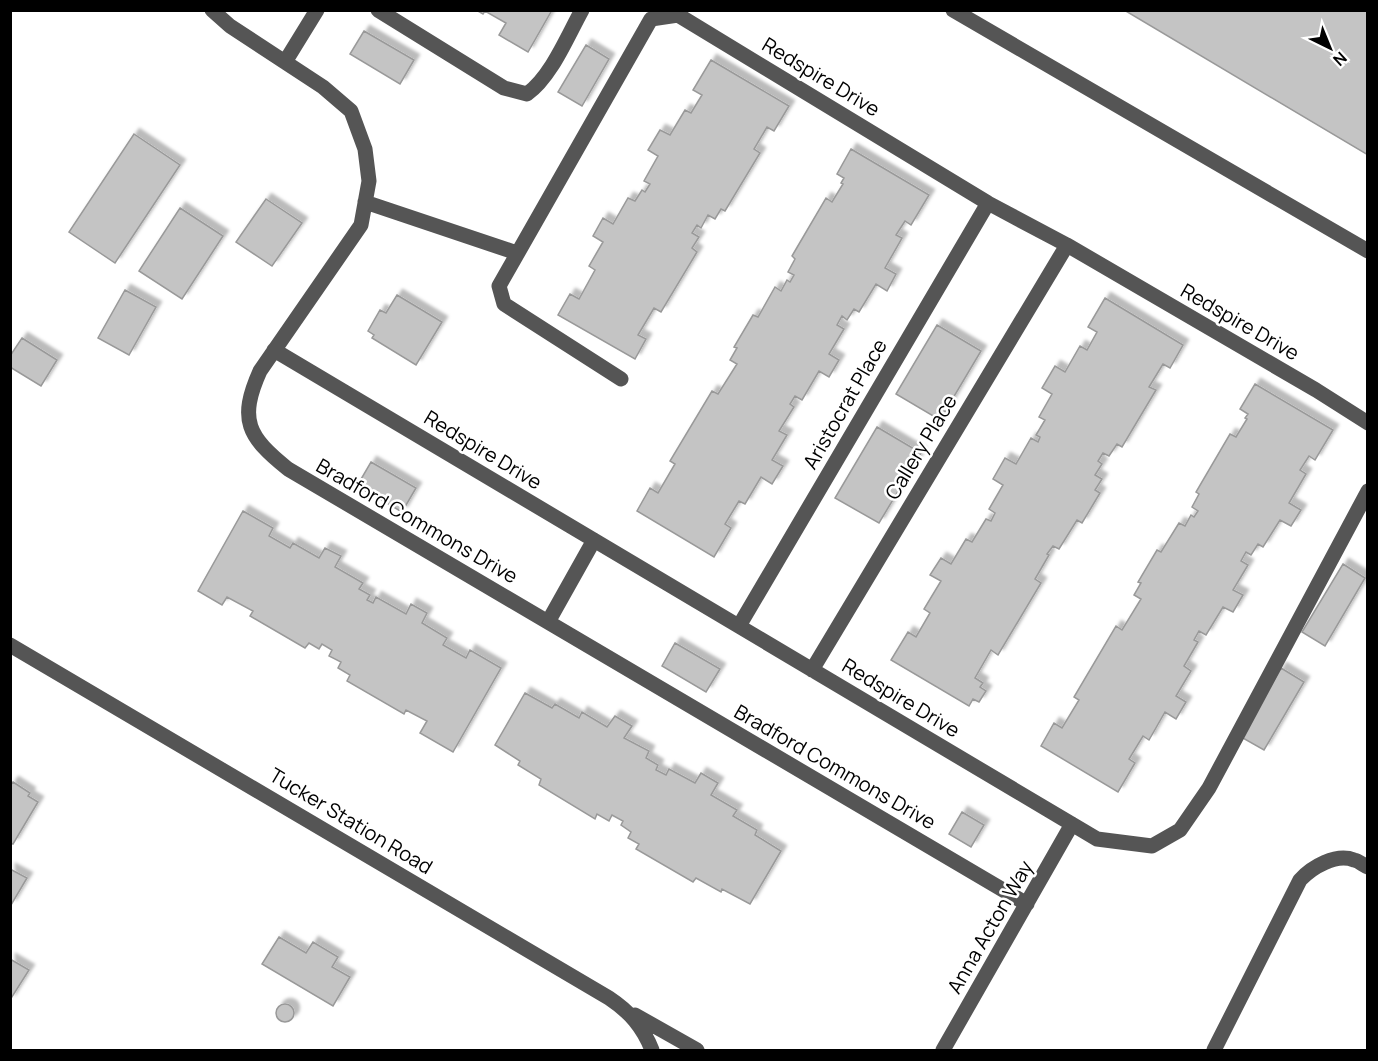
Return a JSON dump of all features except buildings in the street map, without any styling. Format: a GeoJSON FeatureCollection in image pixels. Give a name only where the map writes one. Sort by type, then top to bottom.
{"type":"FeatureCollection","features":[{"type":"Feature","properties":{"kind":"street","name":"Bradford Commons Drive"},"geometry":{"type":"LineString","coordinates":[[213,10],[230,26],[323,87],[351,111],[365,149],[369,181],[361,225],[260,371],[250,393],[247,422],[264,450],[288,469],[1027,904]]}},
{"type":"Feature","properties":{"kind":"street"},"geometry":{"type":"LineString","coordinates":[[285,62],[316,10]]}},
{"type":"Feature","properties":{"kind":"street"},"geometry":{"type":"LineString","coordinates":[[378,10],[504,88],[527,94],[538,87],[582,10]]}},
{"type":"Feature","properties":{"kind":"street"},"geometry":{"type":"LineString","coordinates":[[953,10],[1368,250]]}},
{"type":"Feature","properties":{"kind":"street","name":"Redspire Drive"},"geometry":{"type":"LineString","coordinates":[[621,379],[504,304],[499,286],[651,19],[678,15],[987,202],[1306,384],[1368,423]]}},
{"type":"Feature","properties":{"kind":"street"},"geometry":{"type":"LineString","coordinates":[[365,202],[517,252]]}},
{"type":"Feature","properties":{"kind":"street","name":"Aristocrat Place"},"geometry":{"type":"LineString","coordinates":[[739,626],[987,202]]}},
{"type":"Feature","properties":{"kind":"street","name":"Callery Place"},"geometry":{"type":"LineString","coordinates":[[812,670],[1066,245]]}},
{"type":"Feature","properties":{"kind":"street","name":"Redspire Drive"},"geometry":{"type":"LineString","coordinates":[[274,350],[1097,839],[1152,846],[1180,830],[1209,788],[1368,491]]}},
{"type":"Feature","properties":{"kind":"street"},"geometry":{"type":"LineString","coordinates":[[548,622],[594,540]]}},
{"type":"Feature","properties":{"kind":"street","name":"Tucker Station Road"},"geometry":{"type":"LineString","coordinates":[[10,645],[624,1008],[637,1021],[647,1036],[652,1050]]}},
{"type":"Feature","properties":{"kind":"street","name":"Anna Acton Way"},"geometry":{"type":"LineString","coordinates":[[943,1050],[1072,824]]}},
{"type":"Feature","properties":{"kind":"street"},"geometry":{"type":"LineString","coordinates":[[1214,1050],[1300,880],[1308,871],[1335,859],[1354,859],[1368,867]]}},
{"type":"Feature","properties":{"kind":"street"},"geometry":{"type":"LineString","coordinates":[[624,1008],[697,1050]]}}]}
